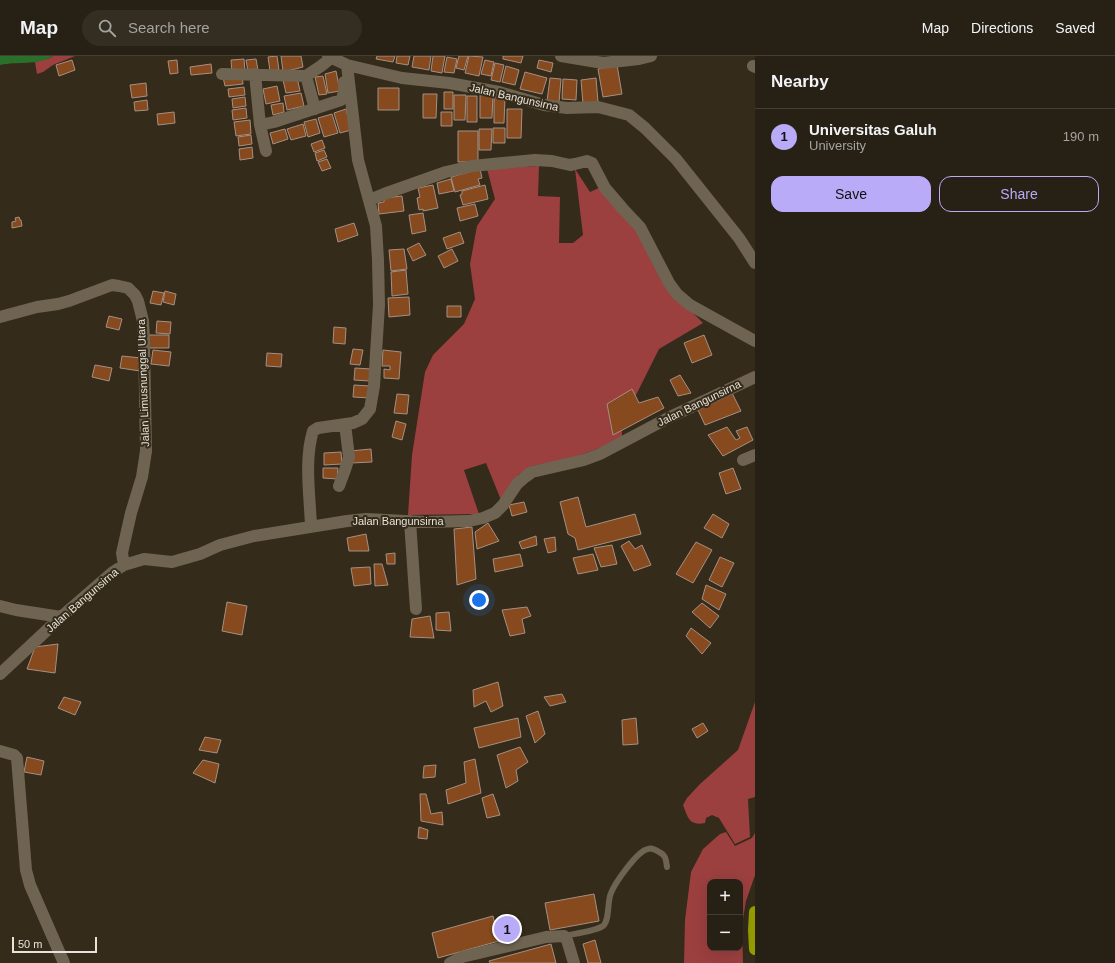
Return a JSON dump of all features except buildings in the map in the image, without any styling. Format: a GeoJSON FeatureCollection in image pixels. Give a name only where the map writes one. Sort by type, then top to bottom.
{"type":"FeatureCollection","features":[{"type":"Feature","properties":{"kind":"highway"},"geometry":{"type":"LineString","coordinates":[[755,912],[755,948]]}},
{"type":"Feature","properties":{"kind":"street"},"geometry":{"type":"LineString","coordinates":[[561,56],[603,63],[639,59],[651,56]]}},
{"type":"Feature","properties":{"kind":"street"},"geometry":{"type":"LineString","coordinates":[[222,74],[306,76],[321,66],[329,57]]}},
{"type":"Feature","properties":{"kind":"street","name":"Jalan Bangunsirna"},"geometry":{"type":"LineString","coordinates":[[329,57],[344,64],[402,78],[449,83],[499,92],[544,105],[567,108],[598,107],[629,115],[645,128],[676,159],[739,238],[755,263]]}},
{"type":"Feature","properties":{"kind":"street"},"geometry":{"type":"LineString","coordinates":[[260,125],[341,100],[344,96],[344,64]]}},
{"type":"Feature","properties":{"kind":"street"},"geometry":{"type":"LineString","coordinates":[[311,526],[308,459],[312,433],[318,428],[359,421],[370,409],[374,386],[379,305],[376,226],[358,160],[344,64]]}},
{"type":"Feature","properties":{"kind":"street"},"geometry":{"type":"LineString","coordinates":[[255,74],[260,125],[266,151]]}},
{"type":"Feature","properties":{"kind":"street"},"geometry":{"type":"LineString","coordinates":[[306,76],[315,109]]}},
{"type":"Feature","properties":{"kind":"street"},"geometry":{"type":"LineString","coordinates":[[369,200],[446,172],[472,166],[535,160],[552,161],[570,165],[590,161],[605,188],[640,227],[669,283],[677,294],[690,305],[755,341]]}},
{"type":"Feature","properties":{"kind":"street","name":"Jalan Limusnunggal Utara"},"geometry":{"type":"LineString","coordinates":[[0,317],[37,307],[69,301],[112,285],[128,288],[135,295],[140,309],[143,328],[146,451],[142,477],[131,513],[122,553],[124,565]]}},
{"type":"Feature","properties":{"kind":"street","name":"Jalan Bangunsirna"},"geometry":{"type":"LineString","coordinates":[[0,674],[61,618],[124,565],[144,560],[172,562],[186,559],[220,545],[254,536],[347,521],[366,519],[425,522],[469,521],[483,518],[495,513],[503,505],[517,484],[532,472],[584,460],[600,454],[668,418],[755,377]]}},
{"type":"Feature","properties":{"kind":"street"},"geometry":{"type":"LineString","coordinates":[[338,486],[349,458],[345,424]]}},
{"type":"Feature","properties":{"kind":"street"},"geometry":{"type":"LineString","coordinates":[[743,460],[755,455]]}},
{"type":"Feature","properties":{"kind":"street"},"geometry":{"type":"LineString","coordinates":[[410,521],[416,609]]}},
{"type":"Feature","properties":{"kind":"street"},"geometry":{"type":"LineString","coordinates":[[0,606],[61,618]]}},
{"type":"Feature","properties":{"kind":"street"},"geometry":{"type":"LineString","coordinates":[[0,750],[14,755],[17,758],[26,870],[30,885],[64,963]]}},
{"type":"Feature","properties":{"kind":"street"},"geometry":{"type":"LineString","coordinates":[[450,963],[462,957],[546,938],[564,936],[567,940],[574,963]]}},
{"type":"Feature","properties":{"kind":"lane"},"geometry":{"type":"LineString","coordinates":[[564,936],[595,929],[603,925],[606,920],[611,892],[624,871],[643,851],[652,848],[663,853],[666,858],[667,867]]}},
{"type":"Feature","properties":{"kind":"shaded area"},"geometry":{"type":"Polygon","coordinates":[[[0,56],[53,56],[40,61],[0,65],[0,56]]]}},
{"type":"Feature","properties":{"kind":"shaded area"},"geometry":{"type":"Polygon","coordinates":[[[53,56],[75,56],[53,65],[37,74],[35,62],[53,56]]]}},
{"type":"Feature","properties":{"kind":"shaded area"},"geometry":{"type":"Polygon","coordinates":[[[539,166],[538,196],[560,197],[559,243],[573,243],[583,235],[575,169],[590,192],[601,187],[636,229],[662,282],[703,323],[659,349],[634,399],[621,402],[622,437],[573,458],[532,466],[519,474],[501,500],[486,463],[464,470],[479,514],[408,515],[412,455],[425,372],[433,355],[464,324],[475,299],[470,264],[477,226],[495,199],[487,169],[539,166]]]}},
{"type":"Feature","properties":{"kind":"shaded area"},"geometry":{"type":"Polygon","coordinates":[[[755,702],[755,797],[748,799],[750,837],[735,844],[719,818],[712,815],[706,818],[705,823],[700,824],[692,822],[683,805],[687,798],[700,784],[738,750],[755,702]]]}},
{"type":"Feature","properties":{"kind":"shaded area"},"geometry":{"type":"Polygon","coordinates":[[[726,832],[735,846],[752,838],[755,833],[755,875],[746,901],[743,919],[743,879],[707,879],[707,951],[743,951],[743,963],[684,963],[685,920],[691,872],[703,849],[720,834],[726,832]]]}},
{"type":"Feature","properties":{"kind":"place","name":"Universitas Galuh"},"geometry":{"type":"Point","coordinates":[507,929]}}]}
